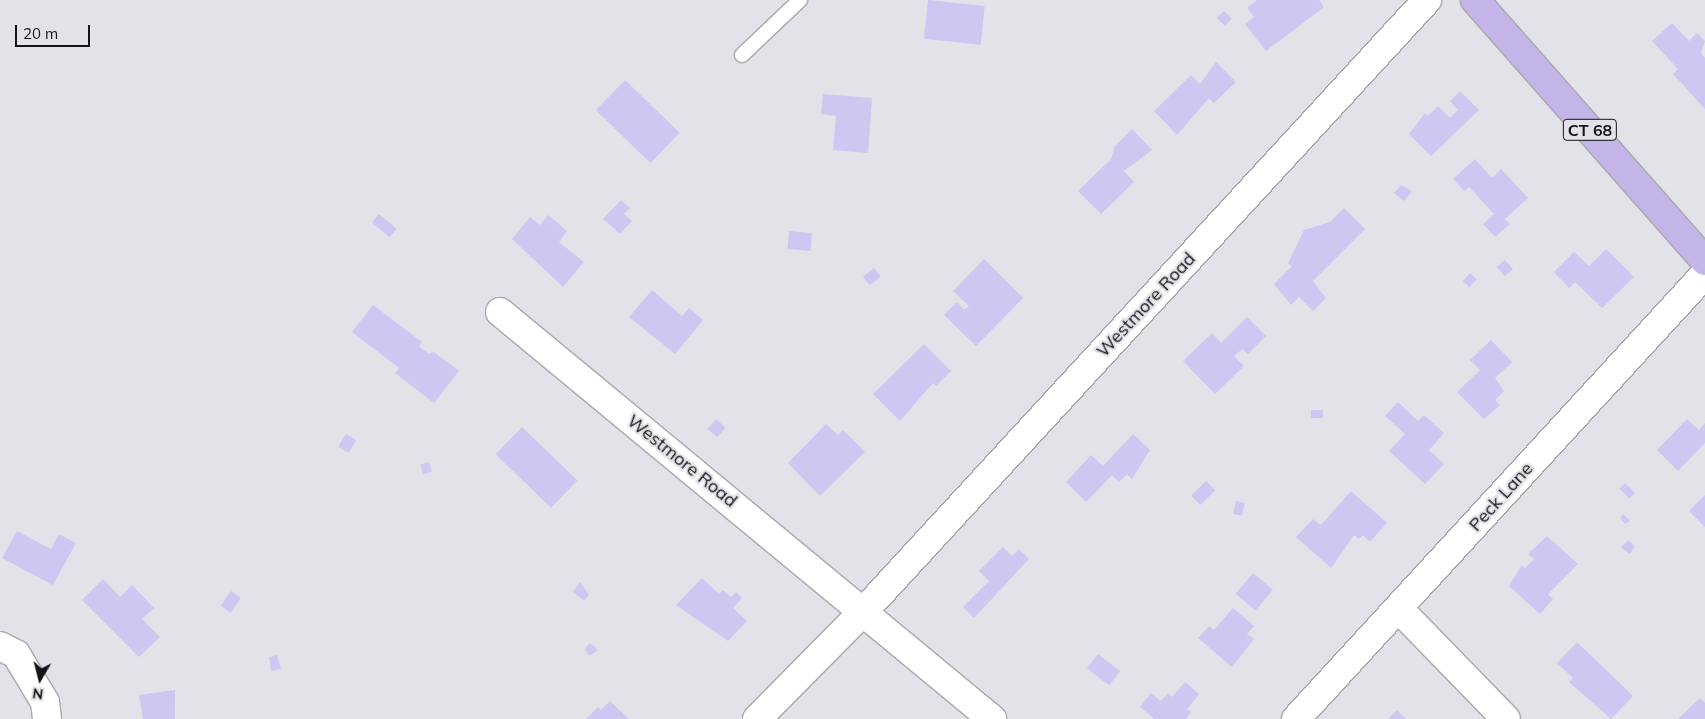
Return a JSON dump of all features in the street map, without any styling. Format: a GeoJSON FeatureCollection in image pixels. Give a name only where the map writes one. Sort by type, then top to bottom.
{"type":"FeatureCollection","features":[{"type":"Feature","properties":{"kind":"main road","name":"CT 68"},"geometry":{"type":"LineString","coordinates":[[1475,0],[1705,260]]}},
{"type":"Feature","properties":{"kind":"street","name":"Westmore Road"},"geometry":{"type":"LineString","coordinates":[[864,611],[1428,0]]}},
{"type":"Feature","properties":{"kind":"street","name":"Peck Lane"},"geometry":{"type":"LineString","coordinates":[[1296,719],[1399,610],[1705,274]]}},
{"type":"Feature","properties":{"kind":"street","name":"Westmore Road"},"geometry":{"type":"LineString","coordinates":[[500,312],[864,611],[992,719]]}},
{"type":"Feature","properties":{"kind":"street"},"geometry":{"type":"LineString","coordinates":[[1399,610],[1506,719]]}},
{"type":"Feature","properties":{"kind":"street"},"geometry":{"type":"LineString","coordinates":[[757,719],[864,611]]}},
{"type":"Feature","properties":{"kind":"street"},"geometry":{"type":"LineString","coordinates":[[0,646],[16,654],[45,702],[47,719]]}},
{"type":"Feature","properties":{"kind":"lane"},"geometry":{"type":"LineString","coordinates":[[742,56],[800,0]]}},
{"type":"Feature","properties":{"kind":"building"},"geometry":{"type":"Polygon","coordinates":[[[928,0],[985,6],[981,45],[924,39],[928,0]]]}},
{"type":"Feature","properties":{"kind":"building"},"geometry":{"type":"Polygon","coordinates":[[[1257,0],[1319,0],[1324,7],[1266,51],[1245,24],[1254,17],[1247,8],[1257,0]]]}},
{"type":"Feature","properties":{"kind":"building"},"geometry":{"type":"Polygon","coordinates":[[[1224,11],[1232,19],[1225,26],[1217,18],[1224,11]]]}},
{"type":"Feature","properties":{"kind":"building"},"geometry":{"type":"Polygon","coordinates":[[[1672,23],[1689,41],[1697,33],[1705,41],[1701,53],[1705,58],[1705,109],[1673,74],[1678,69],[1652,41],[1672,23]]]}},
{"type":"Feature","properties":{"kind":"building"},"geometry":{"type":"Polygon","coordinates":[[[1216,62],[1236,82],[1214,103],[1209,98],[1177,135],[1154,111],[1191,75],[1200,84],[1216,62]]]}},
{"type":"Feature","properties":{"kind":"building"},"geometry":{"type":"Polygon","coordinates":[[[625,80],[680,133],[650,163],[596,110],[625,80]]]}},
{"type":"Feature","properties":{"kind":"building"},"geometry":{"type":"Polygon","coordinates":[[[1460,91],[1479,110],[1431,156],[1409,134],[1425,113],[1428,116],[1438,106],[1450,118],[1458,110],[1450,101],[1460,91]]]}},
{"type":"Feature","properties":{"kind":"building"},"geometry":{"type":"Polygon","coordinates":[[[823,94],[872,98],[868,153],[833,150],[836,116],[821,114],[823,94]]]}},
{"type":"Feature","properties":{"kind":"building"},"geometry":{"type":"Polygon","coordinates":[[[1132,129],[1152,150],[1124,171],[1134,182],[1101,214],[1078,191],[1111,159],[1115,146],[1132,129]]]}},
{"type":"Feature","properties":{"kind":"building"},"geometry":{"type":"Polygon","coordinates":[[[1475,159],[1492,178],[1501,169],[1528,198],[1505,219],[1510,224],[1495,237],[1483,224],[1494,214],[1469,187],[1464,191],[1453,179],[1475,159]]]}},
{"type":"Feature","properties":{"kind":"building"},"geometry":{"type":"Polygon","coordinates":[[[1401,185],[1412,191],[1404,201],[1394,193],[1401,185]]]}},
{"type":"Feature","properties":{"kind":"building"},"geometry":{"type":"Polygon","coordinates":[[[621,200],[630,208],[624,214],[632,221],[620,234],[603,219],[621,200]]]}},
{"type":"Feature","properties":{"kind":"building"},"geometry":{"type":"Polygon","coordinates":[[[1344,208],[1365,229],[1313,281],[1326,298],[1313,311],[1299,297],[1291,305],[1274,284],[1292,266],[1288,263],[1304,230],[1330,222],[1344,208]]]}},
{"type":"Feature","properties":{"kind":"building"},"geometry":{"type":"Polygon","coordinates":[[[379,214],[397,229],[390,237],[372,222],[379,214]]]}},
{"type":"Feature","properties":{"kind":"building"},"geometry":{"type":"Polygon","coordinates":[[[548,215],[567,231],[559,242],[584,262],[563,287],[512,239],[530,217],[540,225],[548,215]]]}},
{"type":"Feature","properties":{"kind":"building"},"geometry":{"type":"Polygon","coordinates":[[[789,231],[812,233],[810,251],[787,249],[789,231]]]}},
{"type":"Feature","properties":{"kind":"building"},"geometry":{"type":"Polygon","coordinates":[[[1606,249],[1634,277],[1602,308],[1575,282],[1569,288],[1554,272],[1574,252],[1589,266],[1606,249]]]}},
{"type":"Feature","properties":{"kind":"building"},"geometry":{"type":"Polygon","coordinates":[[[984,259],[1023,298],[976,346],[944,315],[957,302],[964,310],[969,306],[953,291],[984,259]]]}},
{"type":"Feature","properties":{"kind":"building"},"geometry":{"type":"Polygon","coordinates":[[[1505,260],[1513,269],[1505,276],[1497,267],[1505,260]]]}},
{"type":"Feature","properties":{"kind":"building"},"geometry":{"type":"Polygon","coordinates":[[[874,268],[881,277],[870,285],[863,277],[874,268]]]}},
{"type":"Feature","properties":{"kind":"building"},"geometry":{"type":"Polygon","coordinates":[[[1470,273],[1477,279],[1470,287],[1463,281],[1470,273]]]}},
{"type":"Feature","properties":{"kind":"building"},"geometry":{"type":"Polygon","coordinates":[[[652,290],[682,316],[689,308],[703,320],[675,354],[629,317],[652,290]]]}},
{"type":"Feature","properties":{"kind":"building"},"geometry":{"type":"Polygon","coordinates":[[[373,305],[422,342],[419,346],[429,354],[434,352],[459,371],[434,403],[395,373],[399,368],[352,332],[373,305]]]}},
{"type":"Feature","properties":{"kind":"building"},"geometry":{"type":"Polygon","coordinates":[[[1247,317],[1266,336],[1248,354],[1242,349],[1234,356],[1244,366],[1215,394],[1183,361],[1212,333],[1221,343],[1247,317]]]}},
{"type":"Feature","properties":{"kind":"building"},"geometry":{"type":"Polygon","coordinates":[[[1491,340],[1512,362],[1495,378],[1504,391],[1495,400],[1500,405],[1484,419],[1457,392],[1480,370],[1470,360],[1491,340]]]}},
{"type":"Feature","properties":{"kind":"building"},"geometry":{"type":"Polygon","coordinates":[[[924,344],[951,371],[936,386],[933,383],[900,421],[873,394],[924,344]]]}},
{"type":"Feature","properties":{"kind":"building"},"geometry":{"type":"Polygon","coordinates":[[[1398,402],[1418,421],[1424,415],[1444,433],[1429,450],[1444,464],[1425,484],[1389,451],[1405,434],[1385,416],[1398,402]]]}},
{"type":"Feature","properties":{"kind":"building"},"geometry":{"type":"Polygon","coordinates":[[[1311,410],[1323,410],[1323,418],[1311,418],[1311,410]]]}},
{"type":"Feature","properties":{"kind":"building"},"geometry":{"type":"Polygon","coordinates":[[[716,419],[726,428],[717,437],[707,429],[716,419]]]}},
{"type":"Feature","properties":{"kind":"building"},"geometry":{"type":"Polygon","coordinates":[[[1687,419],[1699,430],[1705,423],[1705,443],[1678,471],[1657,450],[1687,419]]]}},
{"type":"Feature","properties":{"kind":"building"},"geometry":{"type":"Polygon","coordinates":[[[826,424],[838,435],[843,430],[865,452],[820,496],[788,463],[826,424]]]}},
{"type":"Feature","properties":{"kind":"building"},"geometry":{"type":"Polygon","coordinates":[[[522,427],[577,480],[551,508],[496,454],[522,427]]]}},
{"type":"Feature","properties":{"kind":"building"},"geometry":{"type":"Polygon","coordinates":[[[346,434],[356,440],[349,453],[338,447],[346,434]]]}},
{"type":"Feature","properties":{"kind":"building"},"geometry":{"type":"Polygon","coordinates":[[[1133,434],[1150,450],[1132,479],[1127,474],[1119,482],[1112,475],[1086,502],[1066,482],[1091,455],[1103,466],[1133,434]]]}},
{"type":"Feature","properties":{"kind":"building"},"geometry":{"type":"Polygon","coordinates":[[[429,462],[432,472],[423,474],[420,465],[429,462]]]}},
{"type":"Feature","properties":{"kind":"building"},"geometry":{"type":"Polygon","coordinates":[[[1206,481],[1215,490],[1200,505],[1191,496],[1206,481]]]}},
{"type":"Feature","properties":{"kind":"building"},"geometry":{"type":"Polygon","coordinates":[[[1625,483],[1635,493],[1629,499],[1619,489],[1625,483]]]}},
{"type":"Feature","properties":{"kind":"building"},"geometry":{"type":"Polygon","coordinates":[[[1351,491],[1387,523],[1370,542],[1363,535],[1359,539],[1354,535],[1331,568],[1296,537],[1313,519],[1321,525],[1351,491]]]}},
{"type":"Feature","properties":{"kind":"building"},"geometry":{"type":"Polygon","coordinates":[[[1705,495],[1705,527],[1689,511],[1705,495]]]}},
{"type":"Feature","properties":{"kind":"building"},"geometry":{"type":"Polygon","coordinates":[[[1236,501],[1245,503],[1242,516],[1233,514],[1236,501]]]}},
{"type":"Feature","properties":{"kind":"building"},"geometry":{"type":"Polygon","coordinates":[[[1623,514],[1630,521],[1625,524],[1620,518],[1623,514]]]}},
{"type":"Feature","properties":{"kind":"building"},"geometry":{"type":"Polygon","coordinates":[[[17,531],[51,549],[59,534],[76,543],[53,585],[2,558],[17,531]]]}},
{"type":"Feature","properties":{"kind":"building"},"geometry":{"type":"Polygon","coordinates":[[[1547,536],[1578,564],[1548,594],[1553,599],[1540,614],[1509,586],[1522,565],[1525,568],[1534,559],[1528,554],[1547,536]]]}},
{"type":"Feature","properties":{"kind":"building"},"geometry":{"type":"Polygon","coordinates":[[[1628,540],[1635,547],[1630,554],[1621,548],[1628,540]]]}},
{"type":"Feature","properties":{"kind":"building"},"geometry":{"type":"Polygon","coordinates":[[[1003,547],[1012,556],[1019,549],[1029,559],[974,618],[963,607],[989,581],[979,571],[1003,547]]]}},
{"type":"Feature","properties":{"kind":"building"},"geometry":{"type":"Polygon","coordinates":[[[1253,573],[1273,590],[1256,610],[1236,594],[1253,573]]]}},
{"type":"Feature","properties":{"kind":"building"},"geometry":{"type":"Polygon","coordinates":[[[702,578],[719,594],[723,590],[731,597],[736,592],[742,598],[733,608],[747,621],[728,641],[676,605],[702,578]]]}},
{"type":"Feature","properties":{"kind":"building"},"geometry":{"type":"Polygon","coordinates":[[[103,579],[120,597],[132,585],[154,608],[142,619],[160,637],[139,657],[82,600],[103,579]]]}},
{"type":"Feature","properties":{"kind":"building"},"geometry":{"type":"Polygon","coordinates":[[[580,582],[589,595],[584,601],[573,592],[580,582]]]}},
{"type":"Feature","properties":{"kind":"building"},"geometry":{"type":"Polygon","coordinates":[[[231,591],[241,598],[231,613],[221,606],[231,591]]]}},
{"type":"Feature","properties":{"kind":"building"},"geometry":{"type":"Polygon","coordinates":[[[1233,608],[1254,626],[1247,634],[1254,639],[1232,667],[1198,638],[1209,626],[1214,630],[1233,608]]]}},
{"type":"Feature","properties":{"kind":"building"},"geometry":{"type":"Polygon","coordinates":[[[1577,642],[1633,696],[1611,719],[1569,682],[1573,678],[1557,663],[1577,642]]]}},
{"type":"Feature","properties":{"kind":"building"},"geometry":{"type":"Polygon","coordinates":[[[590,643],[598,650],[589,656],[585,649],[590,643]]]}},
{"type":"Feature","properties":{"kind":"building"},"geometry":{"type":"Polygon","coordinates":[[[1098,654],[1120,671],[1109,685],[1087,668],[1098,654]]]}},
{"type":"Feature","properties":{"kind":"building"},"geometry":{"type":"Polygon","coordinates":[[[277,655],[281,669],[271,671],[269,657],[277,655]]]}},
{"type":"Feature","properties":{"kind":"building"},"geometry":{"type":"Polygon","coordinates":[[[1185,682],[1199,694],[1187,709],[1191,712],[1186,719],[1154,719],[1140,707],[1151,693],[1161,701],[1168,693],[1172,697],[1185,682]]]}},
{"type":"Feature","properties":{"kind":"building"},"geometry":{"type":"Polygon","coordinates":[[[175,690],[175,719],[143,719],[139,695],[175,690]]]}},
{"type":"Feature","properties":{"kind":"building"},"geometry":{"type":"Polygon","coordinates":[[[1700,698],[1705,703],[1705,719],[1678,719],[1700,698]]]}},
{"type":"Feature","properties":{"kind":"building"},"geometry":{"type":"Polygon","coordinates":[[[610,701],[629,719],[586,719],[598,707],[601,710],[610,701]]]}},
{"type":"Feature","properties":{"kind":"building"},"geometry":{"type":"Polygon","coordinates":[[[1397,710],[1406,719],[1388,719],[1397,710]]]}}]}
